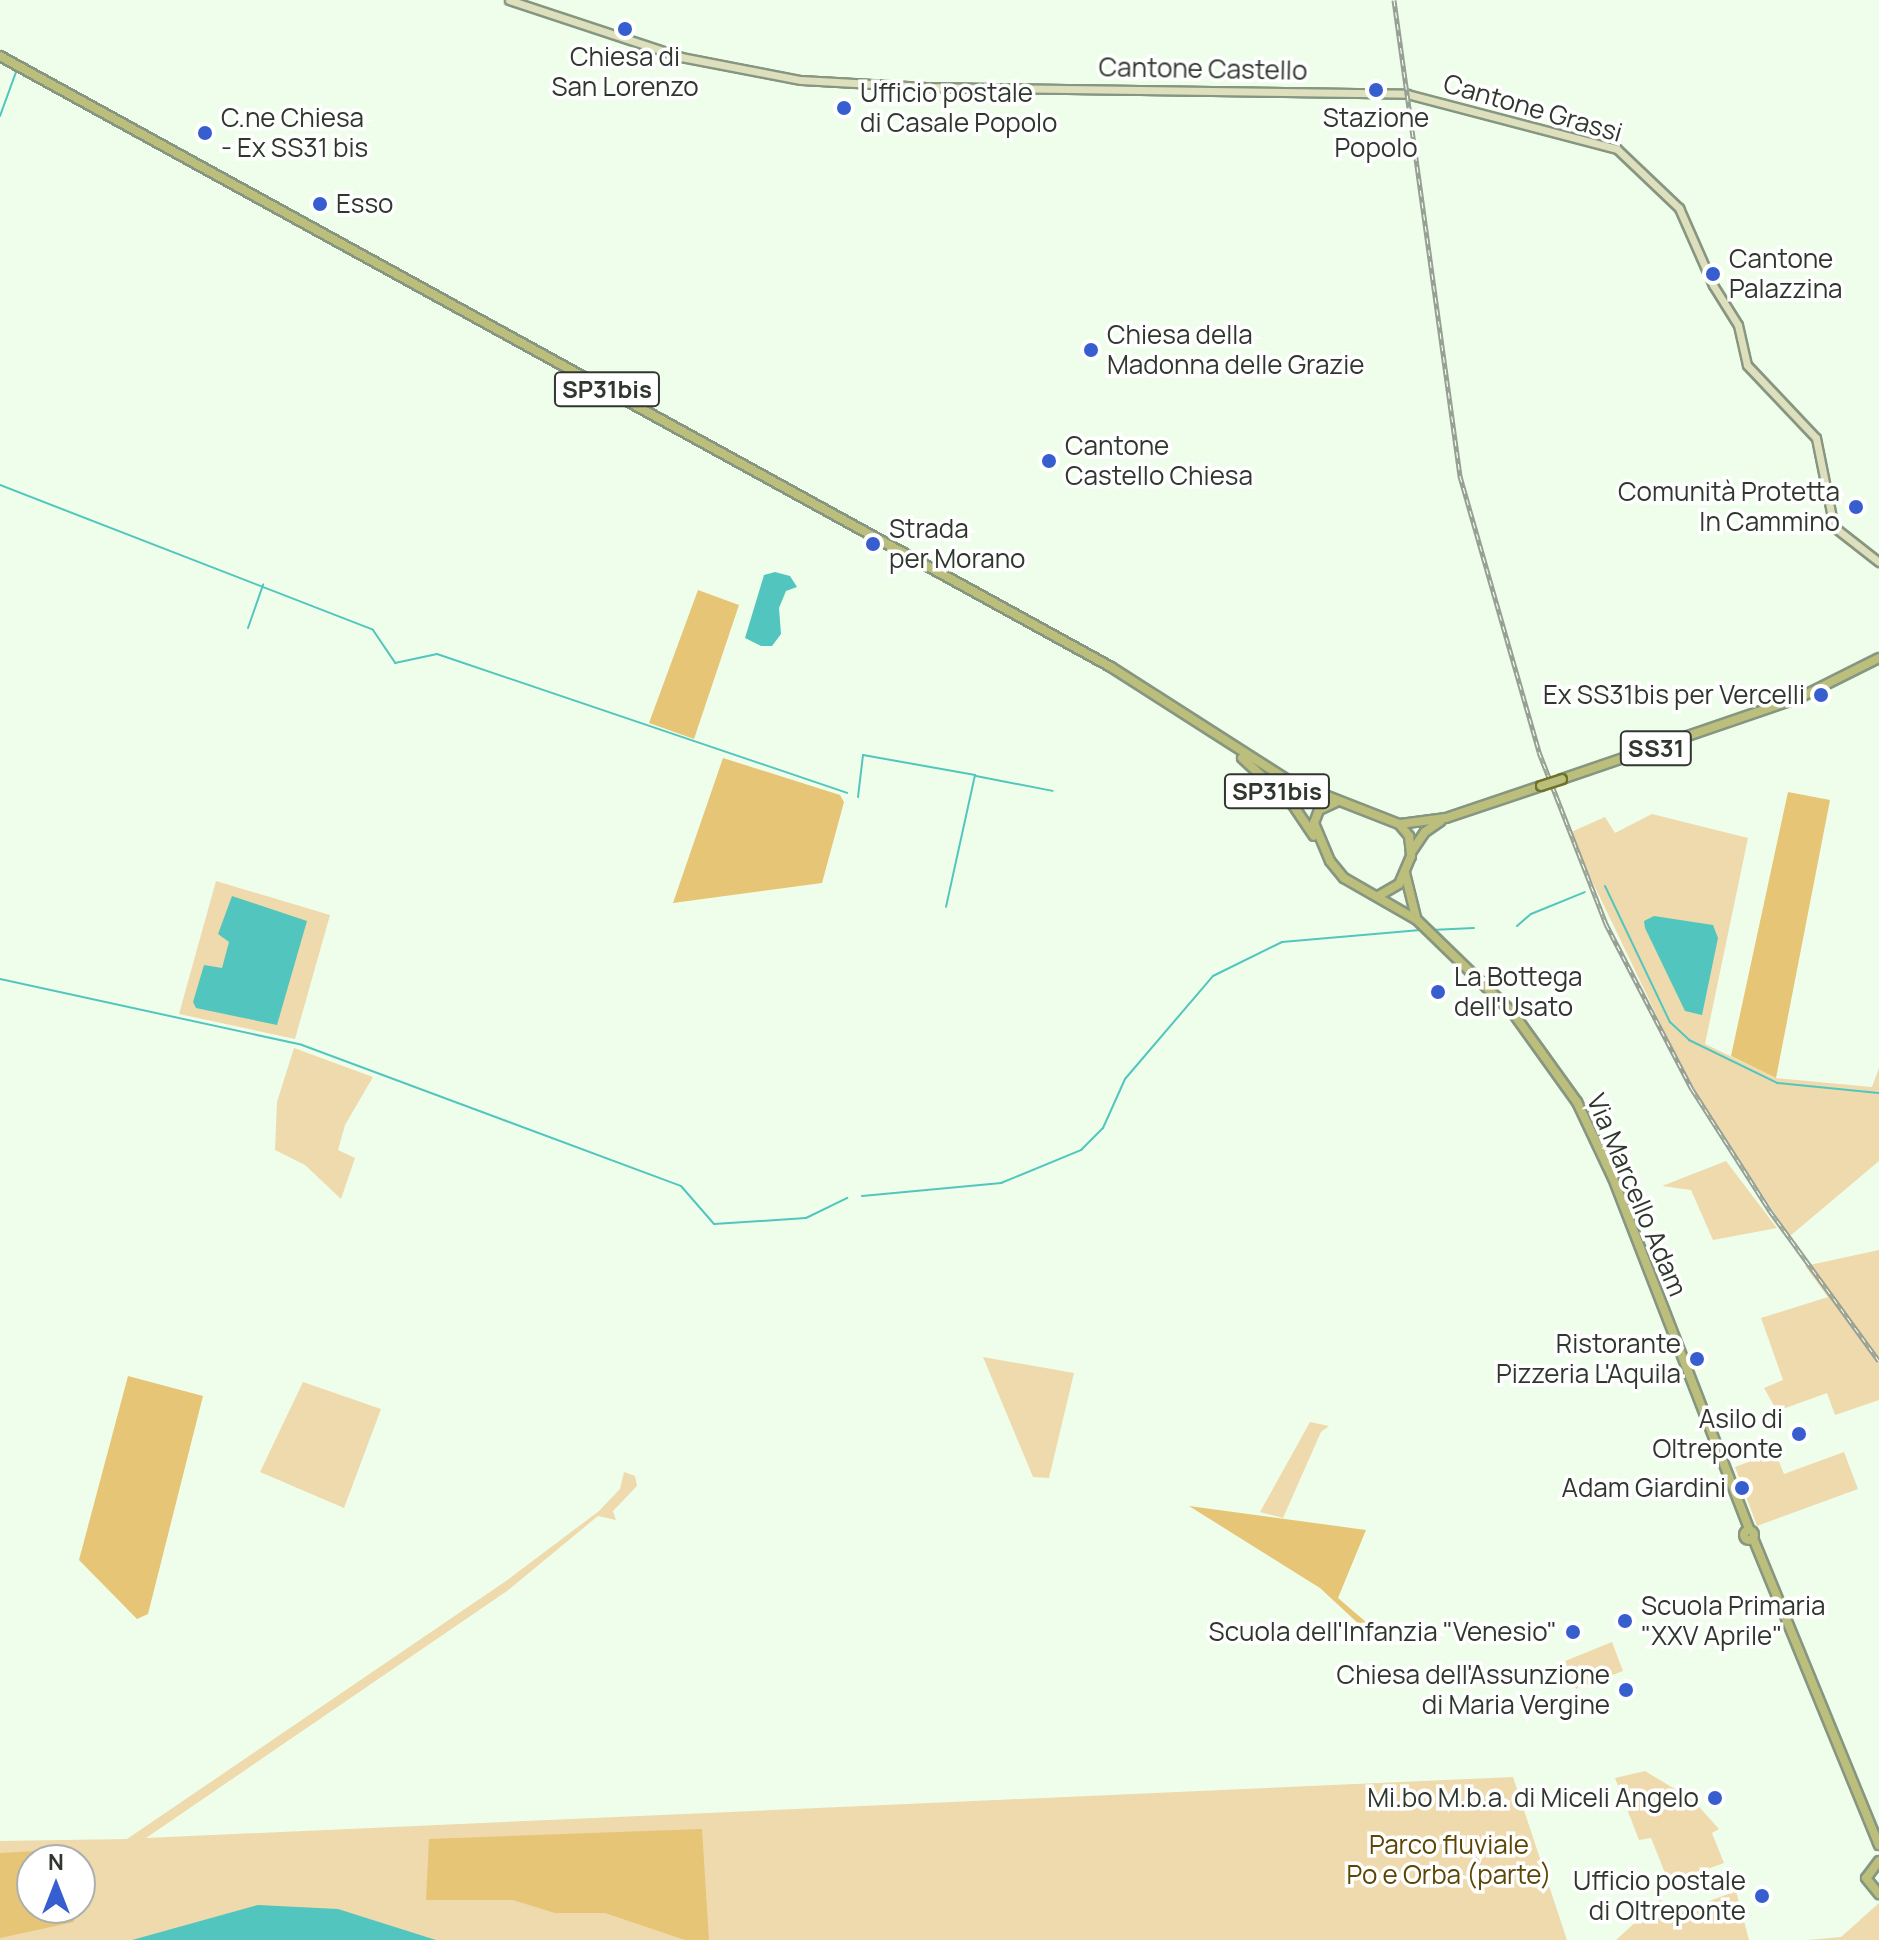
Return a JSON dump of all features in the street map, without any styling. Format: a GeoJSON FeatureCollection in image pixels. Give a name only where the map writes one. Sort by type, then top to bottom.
{"type":"FeatureCollection","features":[{"type":"Feature","properties":{"kind":"main road","name":"SP31bis"},"geometry":{"type":"LineString","coordinates":[[0,56],[1111,667],[1289,781],[1340,802]]}},
{"type":"Feature","properties":{"kind":"main road","name":"SS31"},"geometry":{"type":"LineString","coordinates":[[1399,824],[1446,818],[1775,706],[1879,658]]}},
{"type":"Feature","properties":{"kind":"main road","name":"SP31bis"},"geometry":{"type":"LineString","coordinates":[[1230,746],[1293,805],[1319,841]]}},
{"type":"Feature","properties":{"kind":"main road"},"geometry":{"type":"LineString","coordinates":[[1340,802],[1399,824],[1409,836],[1411,856],[1396,888],[1380,895],[1344,878],[1319,841],[1316,813],[1329,803],[1340,802]]}},
{"type":"Feature","properties":{"kind":"main road","name":"SS31"},"geometry":{"type":"LineString","coordinates":[[1411,856],[1426,830],[1446,818]]}},
{"type":"Feature","properties":{"kind":"main road"},"geometry":{"type":"LineString","coordinates":[[1405,872],[1419,922]]}},
{"type":"Feature","properties":{"kind":"main road","name":"Via Marcello Adam"},"geometry":{"type":"LineString","coordinates":[[1380,895],[1419,922],[1513,1013],[1577,1102],[1613,1178],[1751,1534],[1879,1845]]}},
{"type":"Feature","properties":{"kind":"main road","name":"Via Marcello Adam"},"geometry":{"type":"LineString","coordinates":[[1870,1866],[1874,1836]]}},
{"type":"Feature","properties":{"kind":"main road"},"geometry":{"type":"LineString","coordinates":[[1878,1894],[1867,1883],[1870,1866],[1879,1861]]}},
{"type":"Feature","properties":{"kind":"street","name":"Cantone Castello"},"geometry":{"type":"LineString","coordinates":[[509,0],[622,39],[744,71],[850,85],[1411,95]]}},
{"type":"Feature","properties":{"kind":"street","name":"Cantone Grassi"},"geometry":{"type":"LineString","coordinates":[[1411,95],[1617,149],[1671,199],[1738,325],[1751,372],[1799,415],[1816,438],[1834,527],[1879,562]]}},
{"type":"Feature","properties":{"kind":"green space"},"geometry":{"type":"Polygon","coordinates":[[[1652,814],[1748,838],[1705,1044],[1776,1078],[1872,1087],[1879,1068],[1879,1161],[1790,1236],[1692,1089],[1569,833],[1605,817],[1615,833],[1652,814]]]}},
{"type":"Feature","properties":{"kind":"green space"},"geometry":{"type":"Polygon","coordinates":[[[216,881],[330,915],[295,1039],[179,1014],[216,881]]]}},
{"type":"Feature","properties":{"kind":"green space"},"geometry":{"type":"Polygon","coordinates":[[[294,1048],[373,1077],[345,1125],[338,1150],[355,1158],[341,1199],[305,1165],[275,1150],[277,1102],[294,1048]]]}},
{"type":"Feature","properties":{"kind":"green space"},"geometry":{"type":"Polygon","coordinates":[[[1726,1161],[1777,1228],[1713,1240],[1691,1190],[1662,1186],[1726,1161]]]}},
{"type":"Feature","properties":{"kind":"green space"},"geometry":{"type":"Polygon","coordinates":[[[1879,1250],[1879,1400],[1835,1415],[1827,1393],[1777,1411],[1764,1388],[1783,1380],[1761,1318],[1828,1297],[1805,1266],[1879,1250]]]}},
{"type":"Feature","properties":{"kind":"green space"},"geometry":{"type":"Polygon","coordinates":[[[983,1357],[1074,1373],[1049,1478],[1033,1477],[983,1357]]]}},
{"type":"Feature","properties":{"kind":"green space"},"geometry":{"type":"Polygon","coordinates":[[[303,1382],[381,1409],[344,1508],[260,1472],[303,1382]]]}},
{"type":"Feature","properties":{"kind":"green space"},"geometry":{"type":"Polygon","coordinates":[[[1310,1422],[1329,1426],[1321,1432],[1283,1518],[1260,1512],[1310,1422]]]}},
{"type":"Feature","properties":{"kind":"green space"},"geometry":{"type":"Polygon","coordinates":[[[1775,1452],[1784,1474],[1844,1452],[1858,1489],[1757,1526],[1735,1467],[1775,1452]]]}},
{"type":"Feature","properties":{"kind":"green space","name":"Parco fluviale Po e Orba (parte)"},"geometry":{"type":"Polygon","coordinates":[[[624,1472],[635,1476],[637,1486],[613,1511],[616,1520],[598,1516],[507,1591],[146,1838],[1513,1777],[1567,1940],[0,1940],[0,1841],[127,1839],[506,1581],[599,1511],[620,1489],[624,1472]]]}},
{"type":"Feature","properties":{"kind":"green space"},"geometry":{"type":"Polygon","coordinates":[[[1612,1642],[1623,1671],[1576,1689],[1565,1661],[1612,1642]]]}},
{"type":"Feature","properties":{"kind":"green space"},"geometry":{"type":"Polygon","coordinates":[[[1645,1771],[1693,1800],[1719,1829],[1712,1833],[1724,1863],[1669,1883],[1651,1838],[1639,1840],[1615,1778],[1645,1771]]]}},
{"type":"Feature","properties":{"kind":"green space"},"geometry":{"type":"Polygon","coordinates":[[[1736,1891],[1749,1940],[1616,1940],[1661,1899],[1667,1917],[1736,1891]]]}},
{"type":"Feature","properties":{"kind":"green space"},"geometry":{"type":"Polygon","coordinates":[[[1879,1903],[1879,1940],[1807,1940],[1841,1937],[1879,1903]]]}},
{"type":"Feature","properties":{"kind":"shaded area"},"geometry":{"type":"Polygon","coordinates":[[[698,590],[739,605],[694,739],[649,723],[698,590]]]}},
{"type":"Feature","properties":{"kind":"shaded area"},"geometry":{"type":"Polygon","coordinates":[[[723,758],[840,795],[844,802],[822,883],[673,903],[723,758]]]}},
{"type":"Feature","properties":{"kind":"shaded area"},"geometry":{"type":"Polygon","coordinates":[[[1788,792],[1830,800],[1776,1078],[1731,1056],[1788,792]]]}},
{"type":"Feature","properties":{"kind":"shaded area"},"geometry":{"type":"Polygon","coordinates":[[[128,1376],[203,1396],[148,1614],[137,1619],[79,1560],[128,1376]]]}},
{"type":"Feature","properties":{"kind":"shaded area"},"geometry":{"type":"Polygon","coordinates":[[[1189,1506],[1366,1530],[1338,1598],[1373,1628],[1375,1639],[1320,1588],[1189,1506]]]}},
{"type":"Feature","properties":{"kind":"shaded area"},"geometry":{"type":"Polygon","coordinates":[[[702,1829],[709,1940],[685,1940],[605,1913],[555,1913],[513,1900],[426,1900],[429,1839],[702,1829]]]}},
{"type":"Feature","properties":{"kind":"shaded area"},"geometry":{"type":"Polygon","coordinates":[[[16,1852],[16,1924],[65,1924],[0,1938],[0,1853],[16,1852]]]}},
{"type":"Feature","properties":{"kind":"water"},"geometry":{"type":"Polygon","coordinates":[[[775,572],[790,576],[797,587],[786,591],[779,608],[781,634],[772,646],[761,646],[745,638],[764,575],[775,572]]]}},
{"type":"Feature","properties":{"kind":"water"},"geometry":{"type":"Polygon","coordinates":[[[232,896],[307,921],[277,1025],[196,1008],[193,1002],[204,965],[222,968],[229,942],[218,934],[232,896]]]}},
{"type":"Feature","properties":{"kind":"water"},"geometry":{"type":"Polygon","coordinates":[[[1654,916],[1713,925],[1718,938],[1702,1015],[1685,1011],[1645,928],[1644,921],[1654,916]]]}},
{"type":"Feature","properties":{"kind":"water"},"geometry":{"type":"Polygon","coordinates":[[[258,1905],[338,1909],[436,1940],[132,1940],[258,1905]]]}},
{"type":"Feature","properties":{"kind":"waterway"},"geometry":{"type":"LineString","coordinates":[[0,116],[16,72]]}},
{"type":"Feature","properties":{"kind":"waterway"},"geometry":{"type":"LineString","coordinates":[[0,485],[373,630],[395,663],[437,654],[847,793]]}},
{"type":"Feature","properties":{"kind":"waterway"},"geometry":{"type":"LineString","coordinates":[[248,628],[263,585]]}},
{"type":"Feature","properties":{"kind":"waterway"},"geometry":{"type":"LineString","coordinates":[[858,797],[863,755],[975,775],[946,907]]}},
{"type":"Feature","properties":{"kind":"waterway"},"geometry":{"type":"LineString","coordinates":[[976,776],[1053,791]]}},
{"type":"Feature","properties":{"kind":"waterway"},"geometry":{"type":"LineString","coordinates":[[1605,886],[1670,1022],[1689,1040],[1777,1083],[1879,1093]]}},
{"type":"Feature","properties":{"kind":"waterway"},"geometry":{"type":"LineString","coordinates":[[1517,926],[1531,914],[1585,892]]}},
{"type":"Feature","properties":{"kind":"waterway"},"geometry":{"type":"LineString","coordinates":[[1431,930],[1474,928]]}},
{"type":"Feature","properties":{"kind":"waterway"},"geometry":{"type":"LineString","coordinates":[[862,1196],[1001,1183],[1081,1150],[1103,1128],[1125,1079],[1213,976],[1282,942],[1420,930]]}},
{"type":"Feature","properties":{"kind":"waterway"},"geometry":{"type":"LineString","coordinates":[[0,979],[302,1045],[681,1186],[714,1224],[806,1218],[847,1198]]}},
{"type":"Feature","properties":{"kind":"railway"},"geometry":{"type":"LineString","coordinates":[[1394,0],[1460,476],[1539,752],[1606,924],[1692,1089],[1770,1211],[1879,1361]]}},
{"type":"Feature","properties":{"kind":"place","name":"Chiesa di San Lorenzo"},"geometry":{"type":"Point","coordinates":[625,29]}},
{"type":"Feature","properties":{"kind":"place","name":"Stazione Popolo"},"geometry":{"type":"Point","coordinates":[1376,90]}},
{"type":"Feature","properties":{"kind":"place","name":"Ufficio postale di Casale Popolo"},"geometry":{"type":"Point","coordinates":[844,108]}},
{"type":"Feature","properties":{"kind":"place","name":"C.ne Chiesa - Ex SS31 bis"},"geometry":{"type":"Point","coordinates":[205,133]}},
{"type":"Feature","properties":{"kind":"place","name":"Esso"},"geometry":{"type":"Point","coordinates":[320,204]}},
{"type":"Feature","properties":{"kind":"place","name":"Cantone Palazzina"},"geometry":{"type":"Point","coordinates":[1713,274]}},
{"type":"Feature","properties":{"kind":"place","name":"Chiesa della Madonna delle Grazie"},"geometry":{"type":"Point","coordinates":[1091,350]}},
{"type":"Feature","properties":{"kind":"place","name":"Cantone Castello Chiesa"},"geometry":{"type":"Point","coordinates":[1049,461]}},
{"type":"Feature","properties":{"kind":"place","name":"Comunità Protetta In Cammino"},"geometry":{"type":"Point","coordinates":[1856,507]}},
{"type":"Feature","properties":{"kind":"place","name":"Strada per Morano"},"geometry":{"type":"Point","coordinates":[873,544]}},
{"type":"Feature","properties":{"kind":"place","name":"Ex SS31bis per Vercelli"},"geometry":{"type":"Point","coordinates":[1821,695]}},
{"type":"Feature","properties":{"kind":"place","name":"La Bottega dell'Usato"},"geometry":{"type":"Point","coordinates":[1438,992]}},
{"type":"Feature","properties":{"kind":"place","name":"Ristorante Pizzeria L'Aquila"},"geometry":{"type":"Point","coordinates":[1697,1359]}},
{"type":"Feature","properties":{"kind":"place","name":"Asilo di Oltreponte"},"geometry":{"type":"Point","coordinates":[1799,1434]}},
{"type":"Feature","properties":{"kind":"place","name":"Adam Giardini"},"geometry":{"type":"Point","coordinates":[1742,1488]}},
{"type":"Feature","properties":{"kind":"place","name":"Scuola Primaria \"XXV Aprile\""},"geometry":{"type":"Point","coordinates":[1625,1621]}},
{"type":"Feature","properties":{"kind":"place","name":"Scuola dell'Infanzia \"Venesio\""},"geometry":{"type":"Point","coordinates":[1573,1632]}},
{"type":"Feature","properties":{"kind":"place","name":"Chiesa dell'Assunzione di Maria Vergine"},"geometry":{"type":"Point","coordinates":[1626,1690]}},
{"type":"Feature","properties":{"kind":"place","name":"Mi.bo M.b.a. di Miceli Angelo"},"geometry":{"type":"Point","coordinates":[1715,1798]}},
{"type":"Feature","properties":{"kind":"place","name":"Ufficio postale di Oltreponte"},"geometry":{"type":"Point","coordinates":[1762,1896]}}]}
